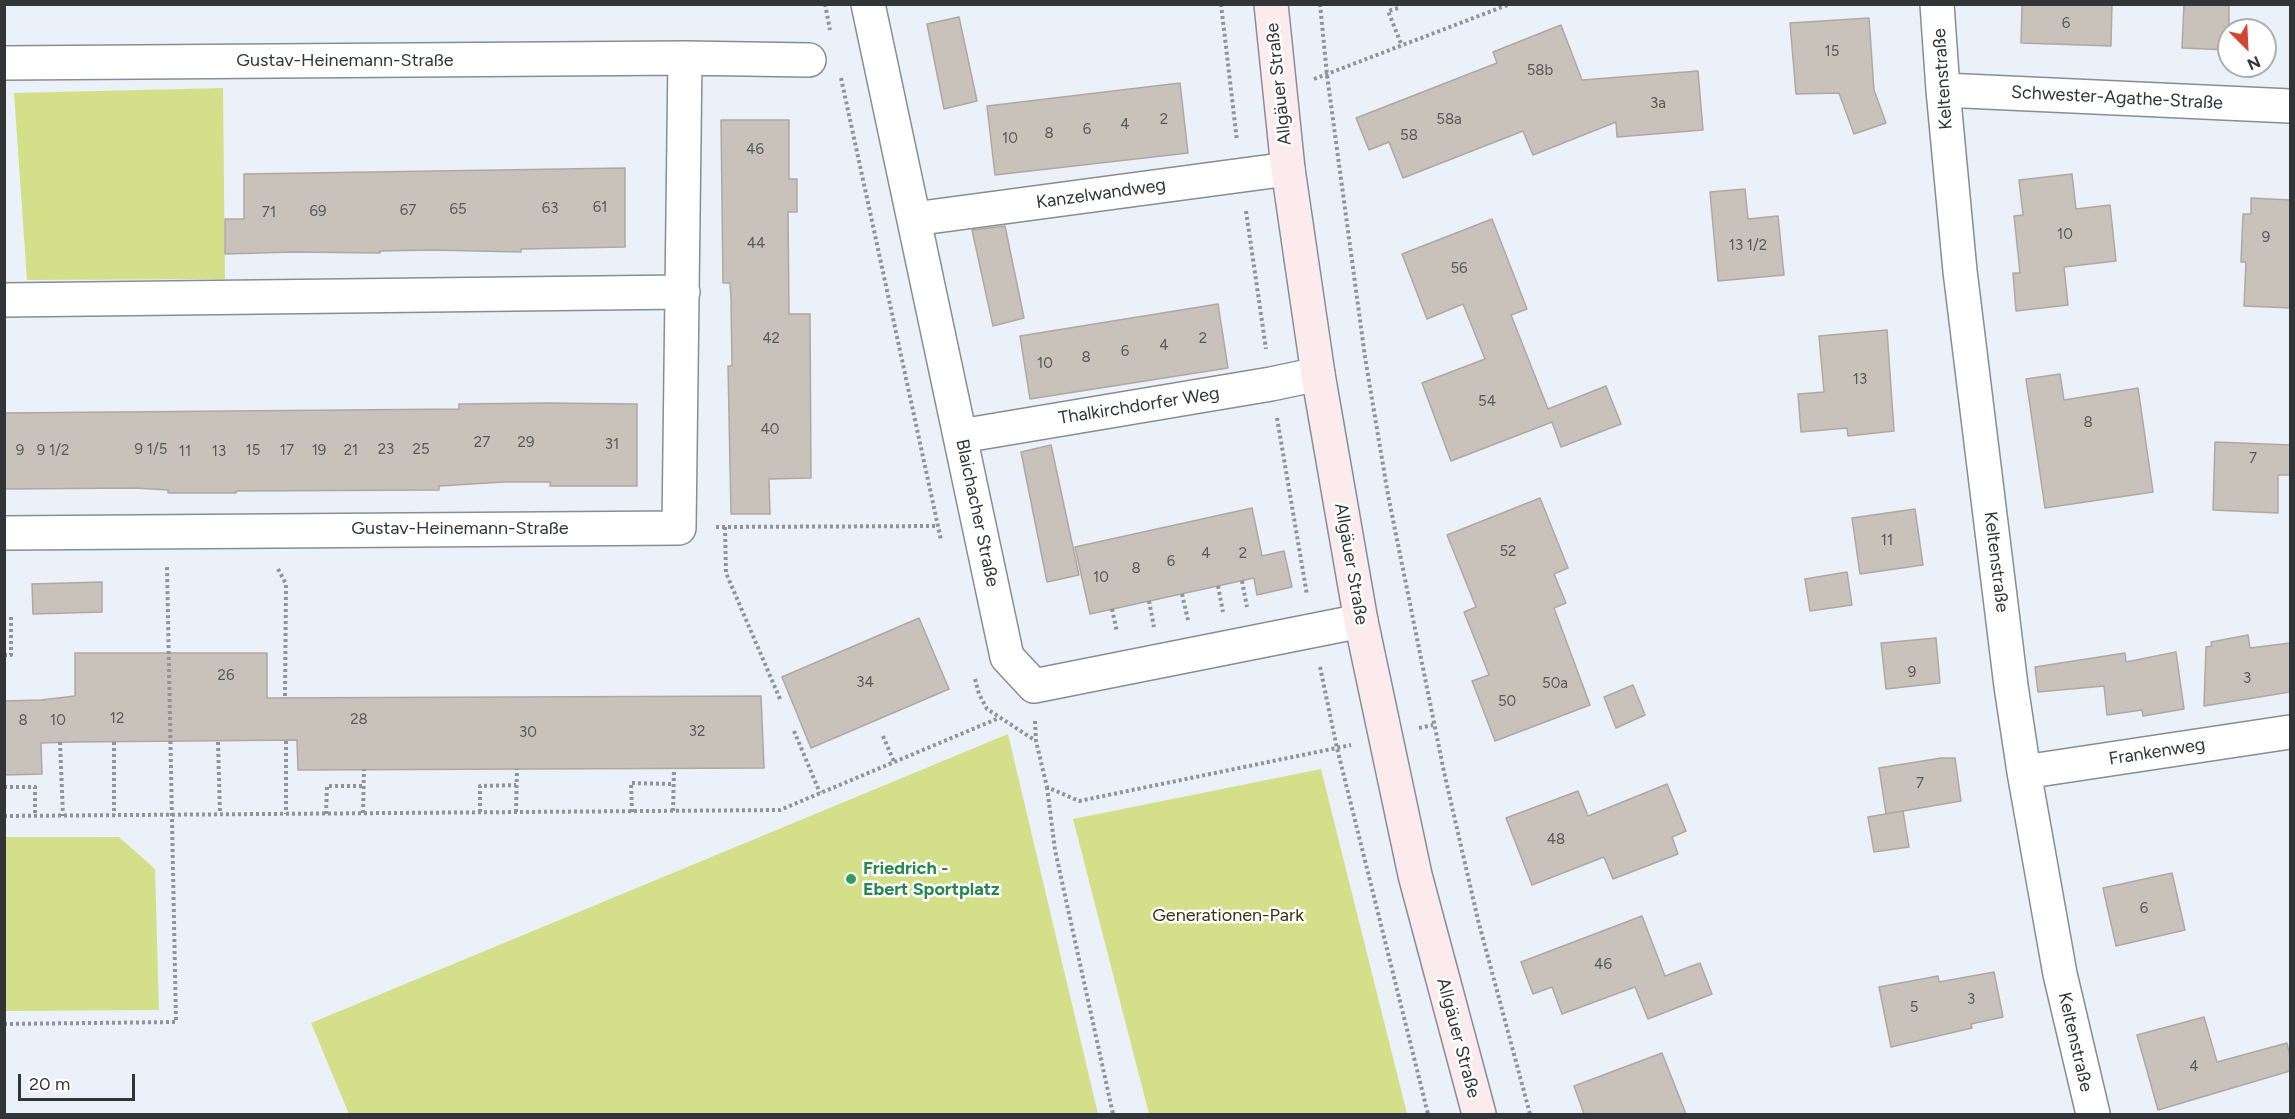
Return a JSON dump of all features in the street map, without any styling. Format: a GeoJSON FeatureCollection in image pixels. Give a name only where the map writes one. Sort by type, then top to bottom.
{"type":"FeatureCollection","features":[{"type":"Feature","properties":{"kind":"main road","name":"Allgäuer Straße"},"geometry":{"type":"LineString","coordinates":[[1271,4],[1288,169],[1318,374],[1360,621],[1415,874],[1464,1067],[1479,1114]]}},
{"type":"Feature","properties":{"kind":"street","name":"Blaichacher Straße"},"geometry":{"type":"LineString","coordinates":[[868,4],[1007,657],[1034,686]]}},
{"type":"Feature","properties":{"kind":"street","name":"Keltenstraße"},"geometry":{"type":"LineString","coordinates":[[1937,4],[1961,283],[2024,772],[2066,1004],[2093,1114]]}},
{"type":"Feature","properties":{"kind":"street","name":"Gustav-Heinemann-Straße"},"geometry":{"type":"LineString","coordinates":[[4,63],[684,58],[809,60]]}},
{"type":"Feature","properties":{"kind":"street"},"geometry":{"type":"LineString","coordinates":[[679,528],[684,58]]}},
{"type":"Feature","properties":{"kind":"street","name":"Schwester-Agathe-Straße"},"geometry":{"type":"LineString","coordinates":[[1943,90],[2290,106]]}},
{"type":"Feature","properties":{"kind":"street","name":"Kanzelwandweg"},"geometry":{"type":"LineString","coordinates":[[914,219],[1288,169]]}},
{"type":"Feature","properties":{"kind":"street"},"geometry":{"type":"LineString","coordinates":[[4,300],[683,292]]}},
{"type":"Feature","properties":{"kind":"street","name":"Thalkirchdorfer Weg"},"geometry":{"type":"LineString","coordinates":[[961,436],[1271,384],[1318,374]]}},
{"type":"Feature","properties":{"kind":"street","name":"Gustav-Heinemann-Straße"},"geometry":{"type":"LineString","coordinates":[[4,533],[679,528]]}},
{"type":"Feature","properties":{"kind":"street"},"geometry":{"type":"LineString","coordinates":[[1034,686],[1360,621]]}},
{"type":"Feature","properties":{"kind":"street","name":"Frankenweg"},"geometry":{"type":"LineString","coordinates":[[2024,772],[2290,732]]}},
{"type":"Feature","properties":{"kind":"path"},"geometry":{"type":"LineString","coordinates":[[1221,4],[1241,176],[1271,384],[1313,631],[1337,748],[1428,1114]]}},
{"type":"Feature","properties":{"kind":"path"},"geometry":{"type":"LineString","coordinates":[[1320,4],[1327,75],[1365,357],[1388,495],[1433,725],[1476,909],[1530,1114]]}},
{"type":"Feature","properties":{"kind":"path"},"geometry":{"type":"LineString","coordinates":[[1279,88],[1327,75],[1510,4]]}},
{"type":"Feature","properties":{"kind":"path"},"geometry":{"type":"LineString","coordinates":[[1398,8],[1388,11],[1402,46]]}},
{"type":"Feature","properties":{"kind":"path"},"geometry":{"type":"LineString","coordinates":[[679,528],[938,526]]}},
{"type":"Feature","properties":{"kind":"path"},"geometry":{"type":"LineString","coordinates":[[725,527],[726,573],[780,699]]}},
{"type":"Feature","properties":{"kind":"path"},"geometry":{"type":"LineString","coordinates":[[259,531],[286,584],[285,698]]}},
{"type":"Feature","properties":{"kind":"path"},"geometry":{"type":"LineString","coordinates":[[4,1024],[176,1022],[167,533]]}},
{"type":"Feature","properties":{"kind":"path"},"geometry":{"type":"LineString","coordinates":[[4,655],[11,655],[10,615]]}},
{"type":"Feature","properties":{"kind":"path"},"geometry":{"type":"LineString","coordinates":[[1034,686],[1036,741],[1047,787],[1055,850],[1113,1114]]}},
{"type":"Feature","properties":{"kind":"path"},"geometry":{"type":"LineString","coordinates":[[4,816],[780,810],[999,718]]}},
{"type":"Feature","properties":{"kind":"path"},"geometry":{"type":"LineString","coordinates":[[794,730],[820,793]]}},
{"type":"Feature","properties":{"kind":"path"},"geometry":{"type":"LineString","coordinates":[[883,736],[894,762]]}},
{"type":"Feature","properties":{"kind":"path"},"geometry":{"type":"LineString","coordinates":[[286,741],[286,814]]}},
{"type":"Feature","properties":{"kind":"path"},"geometry":{"type":"LineString","coordinates":[[60,742],[63,816]]}},
{"type":"Feature","properties":{"kind":"path"},"geometry":{"type":"LineString","coordinates":[[114,742],[114,815]]}},
{"type":"Feature","properties":{"kind":"path"},"geometry":{"type":"LineString","coordinates":[[218,742],[220,814]]}},
{"type":"Feature","properties":{"kind":"path"},"geometry":{"type":"LineString","coordinates":[[1047,787],[1079,801],[1337,748]]}},
{"type":"Feature","properties":{"kind":"path"},"geometry":{"type":"LineString","coordinates":[[363,813],[364,769]]}},
{"type":"Feature","properties":{"kind":"path"},"geometry":{"type":"LineString","coordinates":[[516,812],[517,769]]}},
{"type":"Feature","properties":{"kind":"path"},"geometry":{"type":"LineString","coordinates":[[673,811],[674,769]]}},
{"type":"Feature","properties":{"kind":"path"},"geometry":{"type":"LineString","coordinates":[[632,812],[631,783],[673,784]]}},
{"type":"Feature","properties":{"kind":"path"},"geometry":{"type":"LineString","coordinates":[[480,812],[480,786],[516,785]]}},
{"type":"Feature","properties":{"kind":"path"},"geometry":{"type":"LineString","coordinates":[[326,814],[327,786],[364,786]]}},
{"type":"Feature","properties":{"kind":"path"},"geometry":{"type":"LineString","coordinates":[[4,787],[35,787],[35,816]]}},
{"type":"Feature","properties":{"kind":"green space"},"geometry":{"type":"Polygon","coordinates":[[[223,88],[225,279],[27,280],[14,93],[223,88]]]}},
{"type":"Feature","properties":{"kind":"green space","name":"Friedrich - Ebert Sportplatz"},"geometry":{"type":"Polygon","coordinates":[[[1008,734],[1098,1114],[349,1114],[311,1023],[1008,734]]]}},
{"type":"Feature","properties":{"kind":"green space","name":"Generationen-Park"},"geometry":{"type":"Polygon","coordinates":[[[1321,769],[1407,1114],[1149,1114],[1073,819],[1321,769]]]}},
{"type":"Feature","properties":{"kind":"green space"},"geometry":{"type":"Polygon","coordinates":[[[5,837],[119,837],[155,869],[159,1010],[5,1011],[5,837]]]}},
{"type":"Feature","properties":{"kind":"building"},"geometry":{"type":"Polygon","coordinates":[[[2022,4],[2112,4],[2111,46],[2021,43],[2022,4]]]}},
{"type":"Feature","properties":{"kind":"building"},"geometry":{"type":"Polygon","coordinates":[[[2184,4],[2229,4],[2229,18],[2217,18],[2217,49],[2182,48],[2184,4]]]}},
{"type":"Feature","properties":{"kind":"building"},"geometry":{"type":"Polygon","coordinates":[[[959,17],[977,101],[944,109],[927,24],[959,17]]]}},
{"type":"Feature","properties":{"kind":"building"},"geometry":{"type":"Polygon","coordinates":[[[1869,18],[1874,90],[1886,123],[1854,134],[1839,93],[1796,94],[1790,23],[1869,18]]]}},
{"type":"Feature","properties":{"kind":"building"},"geometry":{"type":"Polygon","coordinates":[[[1561,25],[1582,80],[1698,71],[1703,130],[1617,137],[1616,122],[1533,155],[1523,131],[1403,178],[1389,142],[1369,150],[1356,118],[1497,63],[1493,52],[1561,25]]]}},
{"type":"Feature","properties":{"kind":"building"},"geometry":{"type":"Polygon","coordinates":[[[1180,83],[1188,153],[995,175],[987,106],[1180,83]]]}},
{"type":"Feature","properties":{"kind":"building"},"geometry":{"type":"Polygon","coordinates":[[[721,120],[789,120],[789,179],[797,179],[797,212],[788,212],[789,314],[810,314],[811,478],[769,479],[770,514],[731,514],[728,366],[732,366],[731,299],[730,283],[723,283],[721,120]]]}},
{"type":"Feature","properties":{"kind":"building"},"geometry":{"type":"Polygon","coordinates":[[[625,168],[625,247],[521,249],[521,252],[433,250],[380,251],[380,253],[225,254],[225,219],[244,219],[244,174],[625,168]]]}},
{"type":"Feature","properties":{"kind":"building"},"geometry":{"type":"Polygon","coordinates":[[[2072,174],[2076,209],[2110,205],[2116,261],[2064,267],[2068,305],[2016,311],[2013,273],[2020,273],[2014,216],[2023,215],[2019,180],[2072,174]]]}},
{"type":"Feature","properties":{"kind":"building"},"geometry":{"type":"Polygon","coordinates":[[[1745,189],[1748,219],[1778,216],[1784,275],[1718,281],[1710,192],[1745,189]]]}},
{"type":"Feature","properties":{"kind":"building"},"geometry":{"type":"Polygon","coordinates":[[[2251,198],[2290,200],[2290,308],[2244,306],[2246,262],[2241,262],[2243,214],[2251,214],[2251,198]]]}},
{"type":"Feature","properties":{"kind":"building"},"geometry":{"type":"Polygon","coordinates":[[[1492,219],[1527,309],[1511,315],[1548,409],[1606,386],[1621,424],[1561,447],[1552,422],[1451,461],[1422,383],[1485,359],[1463,304],[1427,319],[1402,254],[1492,219]]]}},
{"type":"Feature","properties":{"kind":"building"},"geometry":{"type":"Polygon","coordinates":[[[1005,226],[1024,318],[993,326],[972,230],[1005,226]]]}},
{"type":"Feature","properties":{"kind":"building"},"geometry":{"type":"Polygon","coordinates":[[[1218,304],[1228,368],[1030,399],[1020,336],[1218,304]]]}},
{"type":"Feature","properties":{"kind":"building"},"geometry":{"type":"Polygon","coordinates":[[[1887,330],[1894,431],[1848,436],[1847,428],[1801,432],[1798,394],[1824,392],[1819,336],[1887,330]]]}},
{"type":"Feature","properties":{"kind":"building"},"geometry":{"type":"Polygon","coordinates":[[[2060,374],[2064,400],[2138,388],[2153,492],[2045,508],[2026,379],[2060,374]]]}},
{"type":"Feature","properties":{"kind":"building"},"geometry":{"type":"Polygon","coordinates":[[[459,404],[637,404],[637,486],[550,486],[550,482],[504,482],[439,486],[439,490],[236,491],[236,493],[168,493],[168,490],[135,488],[4,489],[4,413],[459,409],[459,404]]]}},
{"type":"Feature","properties":{"kind":"building"},"geometry":{"type":"Polygon","coordinates":[[[2215,442],[2290,445],[2290,475],[2278,475],[2278,513],[2213,510],[2215,442]]]}},
{"type":"Feature","properties":{"kind":"building"},"geometry":{"type":"Polygon","coordinates":[[[1051,445],[1079,575],[1047,582],[1021,452],[1051,445]]]}},
{"type":"Feature","properties":{"kind":"building"},"geometry":{"type":"Polygon","coordinates":[[[1540,498],[1568,568],[1554,574],[1566,603],[1554,608],[1590,705],[1495,741],[1472,681],[1489,675],[1464,612],[1476,607],[1447,535],[1540,498]]]}},
{"type":"Feature","properties":{"kind":"building"},"geometry":{"type":"Polygon","coordinates":[[[1252,508],[1262,556],[1284,551],[1292,587],[1257,595],[1254,578],[1090,614],[1075,547],[1252,508]]]}},
{"type":"Feature","properties":{"kind":"building"},"geometry":{"type":"Polygon","coordinates":[[[1915,509],[1923,565],[1860,574],[1852,518],[1915,509]]]}},
{"type":"Feature","properties":{"kind":"building"},"geometry":{"type":"Polygon","coordinates":[[[1847,572],[1852,605],[1810,611],[1805,579],[1847,572]]]}},
{"type":"Feature","properties":{"kind":"building"},"geometry":{"type":"Polygon","coordinates":[[[102,582],[102,612],[33,614],[32,584],[102,582]]]}},
{"type":"Feature","properties":{"kind":"building"},"geometry":{"type":"Polygon","coordinates":[[[919,618],[949,689],[811,748],[782,677],[919,618]]]}},
{"type":"Feature","properties":{"kind":"building"},"geometry":{"type":"Polygon","coordinates":[[[2248,635],[2250,648],[2290,643],[2290,692],[2204,706],[2206,647],[2212,646],[2211,642],[2248,635]]]}},
{"type":"Feature","properties":{"kind":"building"},"geometry":{"type":"Polygon","coordinates":[[[1936,638],[1940,683],[1886,689],[1881,643],[1936,638]]]}},
{"type":"Feature","properties":{"kind":"building"},"geometry":{"type":"Polygon","coordinates":[[[2176,652],[2184,709],[2143,716],[2142,710],[2107,715],[2104,686],[2038,692],[2035,667],[2125,653],[2126,662],[2176,652]]]}},
{"type":"Feature","properties":{"kind":"building"},"geometry":{"type":"Polygon","coordinates":[[[75,653],[267,653],[267,698],[761,696],[764,768],[298,770],[297,740],[75,742],[41,743],[42,774],[4,775],[4,701],[75,696],[75,653]]]}},
{"type":"Feature","properties":{"kind":"building"},"geometry":{"type":"Polygon","coordinates":[[[1633,685],[1645,715],[1616,728],[1604,697],[1633,685]]]}},
{"type":"Feature","properties":{"kind":"building"},"geometry":{"type":"Polygon","coordinates":[[[1941,758],[1955,758],[1961,801],[1886,814],[1879,768],[1941,758]]]}},
{"type":"Feature","properties":{"kind":"building"},"geometry":{"type":"Polygon","coordinates":[[[1667,784],[1686,831],[1672,837],[1678,854],[1613,879],[1604,857],[1532,885],[1506,818],[1578,791],[1588,816],[1667,784]]]}},
{"type":"Feature","properties":{"kind":"building"},"geometry":{"type":"Polygon","coordinates":[[[1903,811],[1909,847],[1874,852],[1868,817],[1903,811]]]}},
{"type":"Feature","properties":{"kind":"building"},"geometry":{"type":"Polygon","coordinates":[[[2172,873],[2185,930],[2116,946],[2103,888],[2172,873]]]}},
{"type":"Feature","properties":{"kind":"building"},"geometry":{"type":"Polygon","coordinates":[[[1642,916],[1665,976],[1700,963],[1712,994],[1648,1019],[1635,987],[1562,1014],[1552,987],[1533,994],[1521,962],[1642,916]]]}},
{"type":"Feature","properties":{"kind":"building"},"geometry":{"type":"Polygon","coordinates":[[[1994,972],[2003,1017],[1971,1024],[1972,1028],[1891,1047],[1879,987],[1938,976],[1939,982],[1994,972]]]}},
{"type":"Feature","properties":{"kind":"building"},"geometry":{"type":"Polygon","coordinates":[[[2204,1017],[2217,1062],[2287,1043],[2290,1071],[2158,1110],[2137,1035],[2204,1017]]]}},
{"type":"Feature","properties":{"kind":"building"},"geometry":{"type":"Polygon","coordinates":[[[1662,1053],[1686,1114],[1584,1114],[1574,1086],[1662,1053]]]}},
{"type":"Feature","properties":{"kind":"place","name":"Friedrich - Ebert Sportplatz"},"geometry":{"type":"Point","coordinates":[851,879]}}]}
